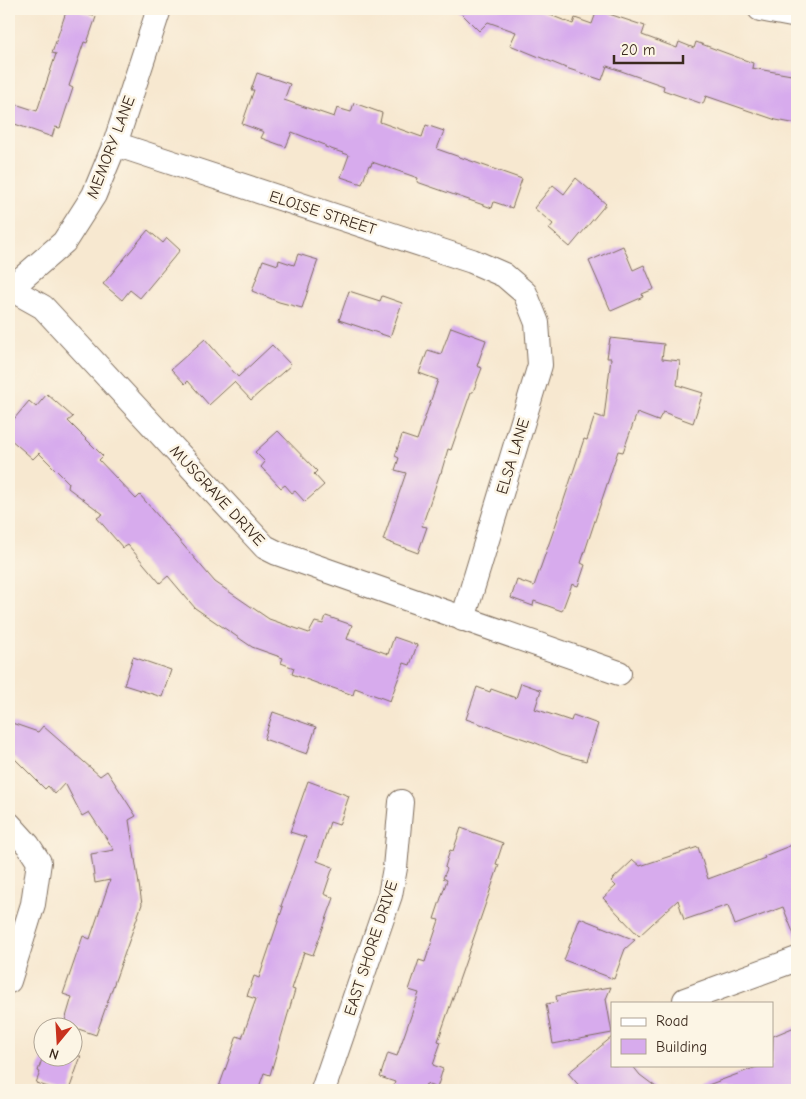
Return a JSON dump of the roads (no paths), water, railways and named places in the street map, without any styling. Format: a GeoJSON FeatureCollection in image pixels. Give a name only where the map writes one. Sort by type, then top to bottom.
{"type":"FeatureCollection","features":[{"type":"Feature","properties":{"kind":"street","name":"MEMORY LANE"},"geometry":{"type":"LineString","coordinates":[[10,288],[64,242],[94,195],[115,144],[159,9]]}},
{"type":"Feature","properties":{"kind":"street"},"geometry":{"type":"LineString","coordinates":[[760,9],[797,16]]}},
{"type":"Feature","properties":{"kind":"street","name":"ELOISE STREET"},"geometry":{"type":"LineString","coordinates":[[115,144],[472,261],[504,275],[525,293]]}},
{"type":"Feature","properties":{"kind":"street","name":"MUSGRAVE DRIVE"},"geometry":{"type":"LineString","coordinates":[[10,288],[43,307],[265,546],[277,553],[619,673]]}},
{"type":"Feature","properties":{"kind":"street","name":"ELSA LANE"},"geometry":{"type":"LineString","coordinates":[[463,619],[540,364],[537,323],[525,293]]}},
{"type":"Feature","properties":{"kind":"street","name":"EAST SHORE DRIVE"},"geometry":{"type":"LineString","coordinates":[[323,1090],[390,895],[395,868],[401,802]]}},
{"type":"Feature","properties":{"kind":"street"},"geometry":{"type":"LineString","coordinates":[[9,824],[28,845],[39,862],[34,904],[9,981]]}},
{"type":"Feature","properties":{"kind":"street"},"geometry":{"type":"LineString","coordinates":[[685,1000],[797,959]]}}]}
